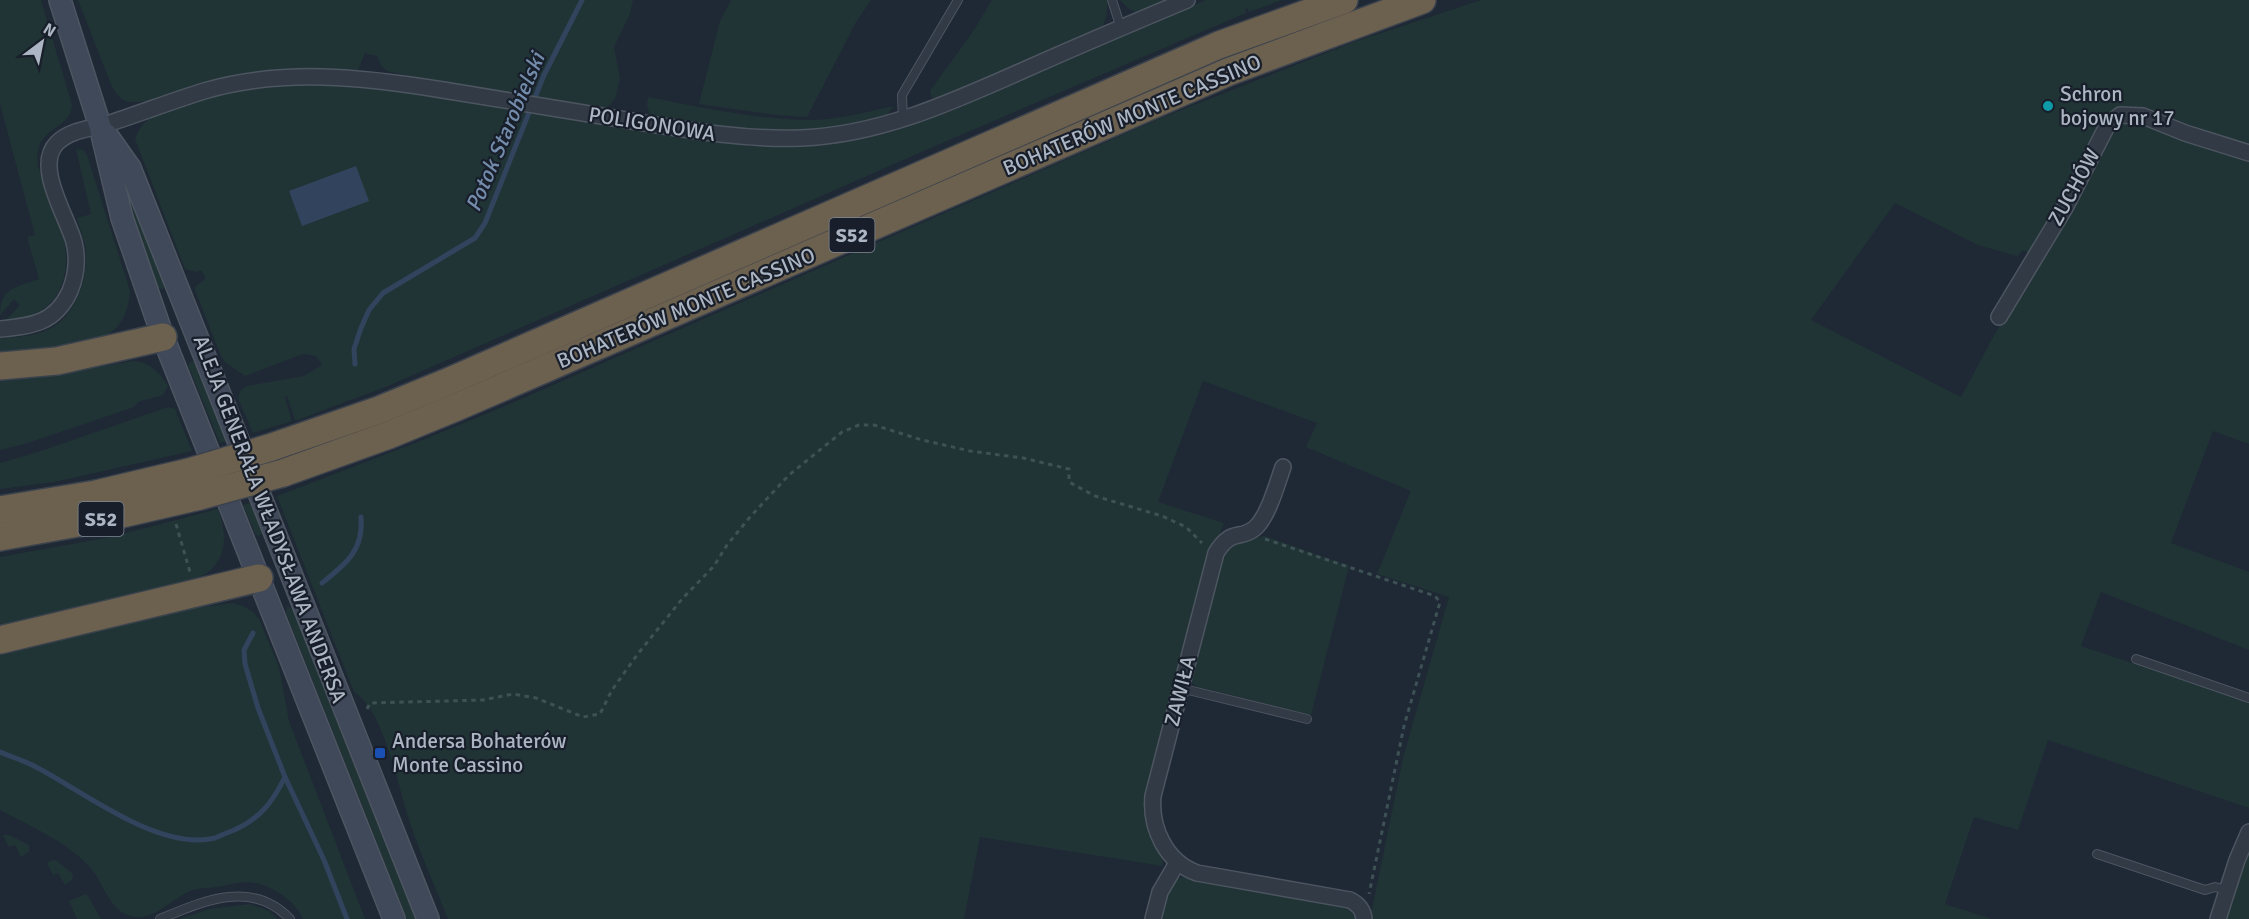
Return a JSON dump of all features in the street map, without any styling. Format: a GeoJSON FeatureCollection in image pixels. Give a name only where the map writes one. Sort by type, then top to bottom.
{"type":"FeatureCollection","features":[{"type":"Feature","properties":{"kind":"highway","name":"BOHATERÓW MONTE CASSINO"},"geometry":{"type":"LineString","coordinates":[[0,510],[96,494],[189,472],[273,447],[379,410],[1219,45],[1344,0]]}},
{"type":"Feature","properties":{"kind":"highway","name":"BOHATERÓW MONTE CASSINO"},"geometry":{"type":"LineString","coordinates":[[0,537],[100,519],[201,496],[283,472],[389,435],[1227,72],[1422,0]]}},
{"type":"Feature","properties":{"kind":"highway"},"geometry":{"type":"LineString","coordinates":[[0,366],[68,359],[163,337]]}},
{"type":"Feature","properties":{"kind":"highway"},"geometry":{"type":"LineString","coordinates":[[0,640],[259,578]]}},
{"type":"Feature","properties":{"kind":"main road","name":"ALEJA GENERAŁA WŁADYSŁAWA ANDERSA"},"geometry":{"type":"LineString","coordinates":[[60,0],[100,126],[122,218],[163,337],[394,919]]}},
{"type":"Feature","properties":{"kind":"main road","name":"ALEJA GENERAŁA WŁADYSŁAWA ANDERSA"},"geometry":{"type":"LineString","coordinates":[[100,126],[130,168],[428,919]]}},
{"type":"Feature","properties":{"kind":"main road"},"geometry":{"type":"LineString","coordinates":[[163,337],[195,327]]}},
{"type":"Feature","properties":{"kind":"main road"},"geometry":{"type":"LineString","coordinates":[[259,578],[289,567]]}},
{"type":"Feature","properties":{"kind":"street","name":"POLIGONOWA"},"geometry":{"type":"LineString","coordinates":[[0,329],[30,326],[42,322],[66,299],[73,281],[76,259],[74,243],[49,173],[49,159],[54,146],[64,137],[78,130],[100,126],[204,91],[231,84],[289,76],[372,79],[750,138],[804,138],[851,133],[903,120],[946,104],[1186,0]]}},
{"type":"Feature","properties":{"kind":"street","name":"ZUCHÓW"},"geometry":{"type":"LineString","coordinates":[[1999,317],[2066,206],[2107,126],[2114,119],[2127,114],[2143,116],[2185,133],[2249,153]]}},
{"type":"Feature","properties":{"kind":"street"},"geometry":{"type":"LineString","coordinates":[[1216,553],[1229,537],[1246,533],[1257,526],[1283,467]]}},
{"type":"Feature","properties":{"kind":"street","name":"ZAWIŁA"},"geometry":{"type":"LineString","coordinates":[[1177,863],[1168,853],[1160,836],[1152,807],[1180,688],[1216,553]]}},
{"type":"Feature","properties":{"kind":"street"},"geometry":{"type":"LineString","coordinates":[[2218,919],[2226,890],[2249,832]]}},
{"type":"Feature","properties":{"kind":"street"},"geometry":{"type":"LineString","coordinates":[[1153,919],[1160,892],[1177,863],[1197,873],[1350,900],[1357,904],[1364,918]]}},
{"type":"Feature","properties":{"kind":"lane"},"geometry":{"type":"LineString","coordinates":[[903,120],[902,95],[958,0]]}},
{"type":"Feature","properties":{"kind":"lane"},"geometry":{"type":"LineString","coordinates":[[1112,0],[1121,28]]}},
{"type":"Feature","properties":{"kind":"lane"},"geometry":{"type":"LineString","coordinates":[[2136,659],[2249,698]]}},
{"type":"Feature","properties":{"kind":"lane"},"geometry":{"type":"LineString","coordinates":[[1180,688],[1306,719]]}},
{"type":"Feature","properties":{"kind":"lane"},"geometry":{"type":"LineString","coordinates":[[2097,854],[2205,890],[2215,888],[2226,890]]}},
{"type":"Feature","properties":{"kind":"lane"},"geometry":{"type":"LineString","coordinates":[[160,919],[201,902],[225,897],[246,897],[261,899],[278,907],[290,919]]}},
{"type":"Feature","properties":{"kind":"path"},"geometry":{"type":"LineString","coordinates":[[366,711],[370,703],[483,700],[513,694],[536,698],[583,717],[600,714],[612,690],[637,655],[682,599],[714,566],[727,544],[750,517],[789,475],[824,445],[842,432],[859,425],[874,425],[922,440],[970,451],[1023,458],[1069,469],[1069,482],[1095,496],[1162,516],[1186,527],[1216,553]]}},
{"type":"Feature","properties":{"kind":"path"},"geometry":{"type":"LineString","coordinates":[[176,522],[186,560]]}},
{"type":"Feature","properties":{"kind":"path"},"geometry":{"type":"LineString","coordinates":[[1246,533],[1438,598],[1439,605],[1418,672],[1394,767],[1364,918]]}},
{"type":"Feature","properties":{"kind":"green space"},"geometry":{"type":"Polygon","coordinates":[[[0,0],[41,0],[72,105],[70,114],[65,120],[40,143],[38,153],[38,167],[65,244],[64,276],[59,291],[43,310],[22,319],[5,321],[20,305],[14,299],[0,315],[3,299],[7,293],[39,279],[27,237],[35,235],[0,104],[0,0]]]}},
{"type":"Feature","properties":{"kind":"green space"},"geometry":{"type":"Polygon","coordinates":[[[78,0],[633,0],[630,14],[614,47],[620,80],[615,99],[607,108],[427,80],[387,71],[377,56],[365,53],[358,70],[300,69],[241,74],[203,82],[154,100],[128,102],[119,97],[112,87],[78,0]]]}},
{"type":"Feature","properties":{"kind":"green space"},"geometry":{"type":"Polygon","coordinates":[[[731,0],[871,0],[856,22],[807,117],[699,104],[720,21],[731,0]]]}},
{"type":"Feature","properties":{"kind":"green space"},"geometry":{"type":"Polygon","coordinates":[[[992,0],[1108,0],[1103,26],[933,101],[930,91],[974,30],[992,0]]]}},
{"type":"Feature","properties":{"kind":"green space"},"geometry":{"type":"Polygon","coordinates":[[[1120,0],[1168,0],[1135,12],[1120,0]]]}},
{"type":"Feature","properties":{"kind":"green space"},"geometry":{"type":"Polygon","coordinates":[[[1206,0],[1282,0],[1249,12],[1247,8],[1246,13],[942,143],[388,386],[295,421],[287,396],[285,397],[292,421],[253,433],[238,398],[240,391],[247,386],[304,376],[322,365],[316,356],[303,354],[245,376],[226,363],[221,356],[195,290],[196,286],[206,278],[201,270],[196,272],[185,269],[135,139],[144,123],[171,109],[258,88],[310,84],[369,86],[752,146],[801,146],[837,142],[881,135],[951,111],[1206,0]]]}},
{"type":"Feature","properties":{"kind":"green space"},"geometry":{"type":"Polygon","coordinates":[[[1481,0],[2249,0],[2249,150],[2186,130],[2140,112],[2122,111],[2114,114],[2100,132],[2063,204],[2031,255],[2023,250],[2017,256],[1978,245],[1895,203],[1811,320],[1961,397],[2112,126],[2119,120],[2138,119],[2249,158],[2249,444],[2213,431],[2171,543],[2249,572],[2249,650],[2101,592],[2081,646],[2249,702],[2249,808],[2048,740],[2018,830],[1974,817],[1945,904],[1992,919],[1370,919],[1403,758],[1449,597],[1377,574],[1411,491],[1306,447],[1317,423],[1203,381],[1158,502],[1224,523],[1212,555],[1146,804],[1148,820],[1162,855],[1163,866],[980,837],[964,919],[448,919],[412,829],[383,735],[365,702],[354,692],[277,496],[505,406],[1161,118],[1354,42],[1481,0]]]}},
{"type":"Feature","properties":{"kind":"green space"},"geometry":{"type":"Polygon","coordinates":[[[648,97],[744,114],[803,120],[837,118],[893,106],[887,116],[844,126],[812,130],[763,130],[650,116],[647,105],[648,97]]]}},
{"type":"Feature","properties":{"kind":"green space"},"geometry":{"type":"Polygon","coordinates":[[[76,149],[83,150],[87,155],[130,291],[128,306],[117,327],[99,339],[61,347],[0,354],[0,338],[35,334],[49,329],[63,319],[76,301],[84,279],[86,256],[77,218],[91,214],[76,149]]]}},
{"type":"Feature","properties":{"kind":"green space"},"geometry":{"type":"Polygon","coordinates":[[[114,155],[165,284],[163,290],[157,287],[135,229],[114,155]]]}},
{"type":"Feature","properties":{"kind":"green space"},"geometry":{"type":"Polygon","coordinates":[[[134,361],[150,366],[161,376],[168,386],[163,395],[28,443],[0,450],[0,380],[134,361]]]}},
{"type":"Feature","properties":{"kind":"green space"},"geometry":{"type":"Polygon","coordinates":[[[192,361],[196,363],[227,441],[220,443],[188,365],[192,361]]]}},
{"type":"Feature","properties":{"kind":"green space"},"geometry":{"type":"Polygon","coordinates":[[[168,407],[175,409],[192,451],[54,482],[0,489],[0,463],[168,407]]]}},
{"type":"Feature","properties":{"kind":"green space"},"geometry":{"type":"Polygon","coordinates":[[[251,503],[263,532],[259,536],[256,535],[243,505],[251,503]]]}},
{"type":"Feature","properties":{"kind":"green space"},"geometry":{"type":"Polygon","coordinates":[[[218,509],[224,532],[223,548],[217,562],[204,575],[165,589],[0,627],[0,557],[111,537],[218,509]]]}},
{"type":"Feature","properties":{"kind":"green space"},"geometry":{"type":"Polygon","coordinates":[[[1264,536],[1349,566],[1311,715],[1198,687],[1188,681],[1221,555],[1233,540],[1264,536]]]}},
{"type":"Feature","properties":{"kind":"green space"},"geometry":{"type":"Polygon","coordinates":[[[233,603],[253,612],[259,619],[279,667],[289,721],[365,919],[303,919],[294,905],[273,889],[248,882],[193,890],[148,916],[131,916],[115,906],[95,873],[80,857],[47,835],[0,810],[0,654],[196,608],[233,603]]]}},
{"type":"Feature","properties":{"kind":"green space"},"geometry":{"type":"Polygon","coordinates":[[[287,606],[293,609],[416,919],[407,919],[286,613],[287,606]]]}},
{"type":"Feature","properties":{"kind":"green space"},"geometry":{"type":"Polygon","coordinates":[[[3,835],[9,835],[29,845],[29,852],[21,857],[15,845],[9,847],[3,835]]]}},
{"type":"Feature","properties":{"kind":"green space"},"geometry":{"type":"Polygon","coordinates":[[[2249,843],[2249,919],[2225,919],[2234,900],[2249,843]]]}},
{"type":"Feature","properties":{"kind":"green space"},"geometry":{"type":"Polygon","coordinates":[[[53,860],[73,874],[72,880],[65,885],[58,873],[53,875],[47,863],[53,860]]]}},
{"type":"Feature","properties":{"kind":"green space"},"geometry":{"type":"Polygon","coordinates":[[[1183,877],[1342,905],[1349,909],[1357,919],[1158,919],[1164,894],[1176,879],[1183,877]]]}},
{"type":"Feature","properties":{"kind":"green space"},"geometry":{"type":"Polygon","coordinates":[[[86,894],[101,919],[77,919],[69,901],[86,894]]]}},
{"type":"Feature","properties":{"kind":"green space"},"geometry":{"type":"Polygon","coordinates":[[[250,904],[269,911],[278,919],[180,919],[209,909],[250,904]]]}},
{"type":"Feature","properties":{"kind":"water"},"geometry":{"type":"Polygon","coordinates":[[[356,166],[369,201],[302,226],[289,191],[356,166]]]}},
{"type":"Feature","properties":{"kind":"waterway","name":"Potok Starobielski"},"geometry":{"type":"LineString","coordinates":[[355,364],[354,349],[361,328],[369,310],[383,293],[475,238],[485,223],[544,75],[582,0]]}},
{"type":"Feature","properties":{"kind":"waterway"},"geometry":{"type":"LineString","coordinates":[[322,583],[352,555],[360,539],[361,517]]}},
{"type":"Feature","properties":{"kind":"waterway"},"geometry":{"type":"LineString","coordinates":[[253,633],[244,650],[245,664],[258,708],[285,777],[324,860],[347,919]]}},
{"type":"Feature","properties":{"kind":"waterway"},"geometry":{"type":"LineString","coordinates":[[0,752],[34,766],[145,828],[169,836],[193,840],[215,838],[250,821],[270,802],[285,777]]}},
{"type":"Feature","properties":{"kind":"place","name":"Schron bojowy nr 17"},"geometry":{"type":"Point","coordinates":[2048,106]}},
{"type":"Feature","properties":{"kind":"place","name":"Andersa Bohaterów Monte Cassino"},"geometry":{"type":"Point","coordinates":[380,753]}}]}
